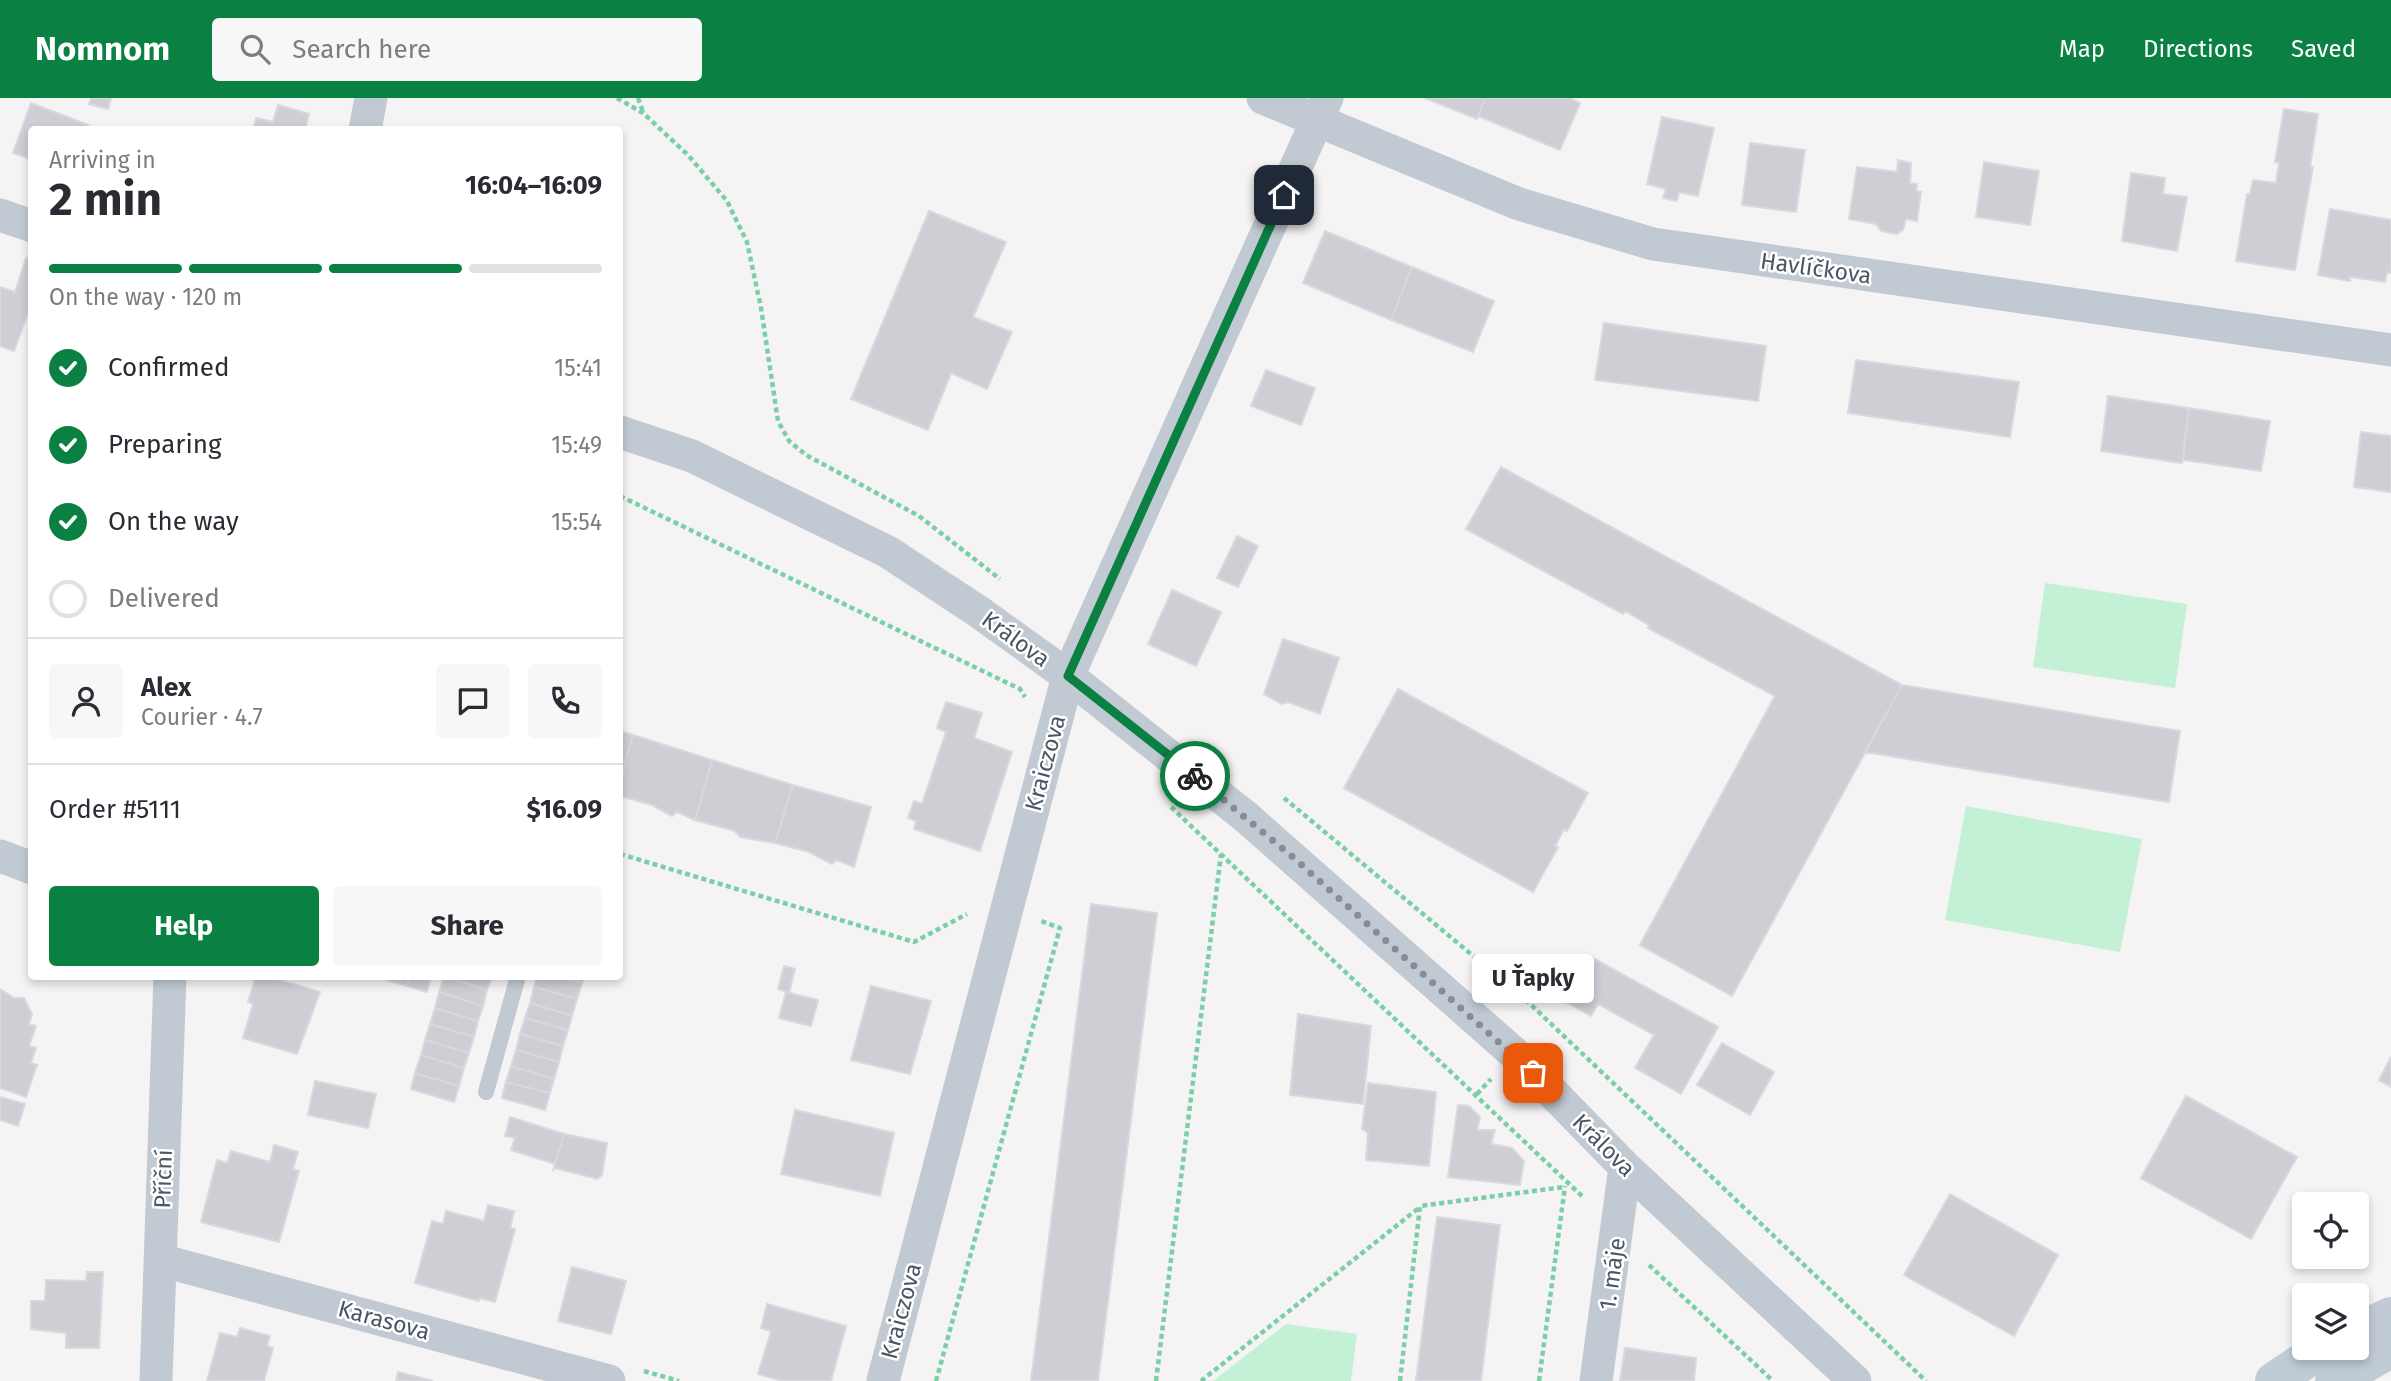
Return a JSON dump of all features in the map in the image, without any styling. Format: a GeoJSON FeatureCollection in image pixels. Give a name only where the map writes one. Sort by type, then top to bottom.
{"type":"FeatureCollection","features":[{"type":"Feature","properties":{"kind":"street"},"geometry":{"type":"LineString","coordinates":[[366,126],[371,98]]}},
{"type":"Feature","properties":{"kind":"street","name":"Havlíčkova"},"geometry":{"type":"LineString","coordinates":[[1263,98],[1323,109],[1518,204],[1653,244],[2391,350]]}},
{"type":"Feature","properties":{"kind":"street","name":"Kraiczova"},"geometry":{"type":"LineString","coordinates":[[883,1381],[990,909],[1068,676],[1323,109]]}},
{"type":"Feature","properties":{"kind":"street"},"geometry":{"type":"LineString","coordinates":[[0,215],[28,225]]}},
{"type":"Feature","properties":{"kind":"street","name":"Králova"},"geometry":{"type":"LineString","coordinates":[[623,433],[692,456],[888,552],[979,612],[1068,676],[1294,858],[1515,1054],[1625,1167],[1855,1381]]}},
{"type":"Feature","properties":{"kind":"street"},"geometry":{"type":"LineString","coordinates":[[0,856],[28,866]]}},
{"type":"Feature","properties":{"kind":"street","name":"Příční"},"geometry":{"type":"LineString","coordinates":[[156,1381],[170,980]]}},
{"type":"Feature","properties":{"kind":"street","name":"1. máje"},"geometry":{"type":"LineString","coordinates":[[1596,1381],[1625,1167]]}},
{"type":"Feature","properties":{"kind":"street","name":"Karasova"},"geometry":{"type":"LineString","coordinates":[[160,1260],[609,1381]]}},
{"type":"Feature","properties":{"kind":"street"},"geometry":{"type":"LineString","coordinates":[[2369,1326],[2391,1316]]}},
{"type":"Feature","properties":{"kind":"street"},"geometry":{"type":"LineString","coordinates":[[2334,1381],[2391,1349]]}},
{"type":"Feature","properties":{"kind":"street"},"geometry":{"type":"LineString","coordinates":[[2274,1381],[2305,1360]]}},
{"type":"Feature","properties":{"kind":"street"},"geometry":{"type":"LineString","coordinates":[[2365,1381],[2391,1369]]}},
{"type":"Feature","properties":{"kind":"lane"},"geometry":{"type":"LineString","coordinates":[[486,1092],[517,980]]}},
{"type":"Feature","properties":{"kind":"path"},"geometry":{"type":"LineString","coordinates":[[617,98],[643,113],[688,155],[727,201],[747,243],[761,308],[778,421],[789,441],[806,455],[919,516],[1006,584]]}},
{"type":"Feature","properties":{"kind":"path"},"geometry":{"type":"LineString","coordinates":[[638,98],[643,113]]}},
{"type":"Feature","properties":{"kind":"path"},"geometry":{"type":"LineString","coordinates":[[623,497],[1020,689],[1027,701]]}},
{"type":"Feature","properties":{"kind":"path"},"geometry":{"type":"LineString","coordinates":[[1162,800],[1566,1178],[1617,1235],[1773,1381]]}},
{"type":"Feature","properties":{"kind":"path"},"geometry":{"type":"LineString","coordinates":[[1156,1381],[1221,854]]}},
{"type":"Feature","properties":{"kind":"path"},"geometry":{"type":"LineString","coordinates":[[623,855],[914,942],[990,909],[1060,928],[936,1381]]}},
{"type":"Feature","properties":{"kind":"path"},"geometry":{"type":"LineString","coordinates":[[1539,1381],[1566,1178]]}},
{"type":"Feature","properties":{"kind":"path"},"geometry":{"type":"LineString","coordinates":[[1201,1381],[1420,1206],[1564,1187]]}},
{"type":"Feature","properties":{"kind":"path"},"geometry":{"type":"LineString","coordinates":[[1400,1381],[1420,1206]]}},
{"type":"Feature","properties":{"kind":"green space"},"geometry":{"type":"Polygon","coordinates":[[[2045,583],[2187,604],[2175,688],[2033,667],[2045,583]]]}},
{"type":"Feature","properties":{"kind":"green space"},"geometry":{"type":"Polygon","coordinates":[[[1966,806],[2142,839],[2120,952],[1945,920],[1966,806]]]}},
{"type":"Feature","properties":{"kind":"green space"},"geometry":{"type":"Polygon","coordinates":[[[1286,1324],[1357,1334],[1351,1381],[1213,1381],[1286,1324]]]}},
{"type":"Feature","properties":{"kind":"building"},"geometry":{"type":"Polygon","coordinates":[[[91,98],[111,98],[108,109],[89,104],[91,98]]]}},
{"type":"Feature","properties":{"kind":"building"},"geometry":{"type":"Polygon","coordinates":[[[1425,98],[1485,98],[1477,119],[1425,98]]]}},
{"type":"Feature","properties":{"kind":"building"},"geometry":{"type":"Polygon","coordinates":[[[1485,98],[1569,98],[1580,103],[1560,150],[1478,116],[1485,98]]]}},
{"type":"Feature","properties":{"kind":"building"},"geometry":{"type":"Polygon","coordinates":[[[31,103],[88,125],[28,126],[28,159],[13,153],[31,103]]]}},
{"type":"Feature","properties":{"kind":"building"},"geometry":{"type":"Polygon","coordinates":[[[278,105],[309,114],[306,126],[254,126],[256,118],[273,122],[278,105]]]}},
{"type":"Feature","properties":{"kind":"building"},"geometry":{"type":"Polygon","coordinates":[[[2284,109],[2318,114],[2310,167],[2313,167],[2295,270],[2236,261],[2247,194],[2250,194],[2253,180],[2276,183],[2279,163],[2275,162],[2284,109]]]}},
{"type":"Feature","properties":{"kind":"building"},"geometry":{"type":"Polygon","coordinates":[[[1662,117],[1714,128],[1698,196],[1679,192],[1677,201],[1663,198],[1666,189],[1647,184],[1662,117]]]}},
{"type":"Feature","properties":{"kind":"building"},"geometry":{"type":"Polygon","coordinates":[[[1750,143],[1805,150],[1796,212],[1742,205],[1750,143]]]}},
{"type":"Feature","properties":{"kind":"building"},"geometry":{"type":"Polygon","coordinates":[[[1898,160],[1911,163],[1910,183],[1917,184],[1916,191],[1921,192],[1917,221],[1906,219],[1903,230],[1897,234],[1881,231],[1876,224],[1849,219],[1857,167],[1897,172],[1898,160]]]}},
{"type":"Feature","properties":{"kind":"building"},"geometry":{"type":"Polygon","coordinates":[[[1984,162],[2039,171],[2030,225],[1976,217],[1984,162]]]}},
{"type":"Feature","properties":{"kind":"building"},"geometry":{"type":"Polygon","coordinates":[[[2131,173],[2165,178],[2163,194],[2187,197],[2177,251],[2122,241],[2131,173]]]}},
{"type":"Feature","properties":{"kind":"building"},"geometry":{"type":"Polygon","coordinates":[[[2330,209],[2391,220],[2391,273],[2387,272],[2385,282],[2350,277],[2350,281],[2318,275],[2330,209]]]}},
{"type":"Feature","properties":{"kind":"building"},"geometry":{"type":"Polygon","coordinates":[[[929,211],[1006,242],[973,317],[1012,332],[987,389],[951,373],[928,430],[851,399],[929,211]]]}},
{"type":"Feature","properties":{"kind":"building"},"geometry":{"type":"Polygon","coordinates":[[[1325,231],[1412,267],[1391,320],[1303,283],[1325,231]]]}},
{"type":"Feature","properties":{"kind":"building"},"geometry":{"type":"Polygon","coordinates":[[[26,258],[28,259],[28,313],[14,351],[0,346],[0,287],[15,292],[26,258]]]}},
{"type":"Feature","properties":{"kind":"building"},"geometry":{"type":"Polygon","coordinates":[[[1412,267],[1494,301],[1473,352],[1391,320],[1412,267]]]}},
{"type":"Feature","properties":{"kind":"building"},"geometry":{"type":"Polygon","coordinates":[[[1604,323],[1766,346],[1758,401],[1595,380],[1604,323]]]}},
{"type":"Feature","properties":{"kind":"building"},"geometry":{"type":"Polygon","coordinates":[[[1856,360],[2019,382],[2010,437],[1848,413],[1856,360]]]}},
{"type":"Feature","properties":{"kind":"building"},"geometry":{"type":"Polygon","coordinates":[[[1266,370],[1315,388],[1301,425],[1251,406],[1266,370]]]}},
{"type":"Feature","properties":{"kind":"building"},"geometry":{"type":"Polygon","coordinates":[[[2108,396],[2189,408],[2182,463],[2101,451],[2108,396]]]}},
{"type":"Feature","properties":{"kind":"building"},"geometry":{"type":"Polygon","coordinates":[[[2189,408],[2270,421],[2261,471],[2183,460],[2189,408]]]}},
{"type":"Feature","properties":{"kind":"building"},"geometry":{"type":"Polygon","coordinates":[[[2361,432],[2391,436],[2391,492],[2354,487],[2361,432]]]}},
{"type":"Feature","properties":{"kind":"building"},"geometry":{"type":"Polygon","coordinates":[[[1501,467],[1902,685],[1732,996],[1640,945],[1775,696],[1648,628],[1649,625],[1625,611],[1623,614],[1466,529],[1501,467]]]}},
{"type":"Feature","properties":{"kind":"building"},"geometry":{"type":"Polygon","coordinates":[[[1237,536],[1258,546],[1238,587],[1217,578],[1237,536]]]}},
{"type":"Feature","properties":{"kind":"building"},"geometry":{"type":"Polygon","coordinates":[[[1172,590],[1221,612],[1196,666],[1148,644],[1172,590]]]}},
{"type":"Feature","properties":{"kind":"building"},"geometry":{"type":"Polygon","coordinates":[[[1283,639],[1339,658],[1320,714],[1288,702],[1282,704],[1264,694],[1283,639]]]}},
{"type":"Feature","properties":{"kind":"building"},"geometry":{"type":"Polygon","coordinates":[[[1902,685],[2180,731],[2169,802],[1865,752],[1902,685]]]}},
{"type":"Feature","properties":{"kind":"building"},"geometry":{"type":"Polygon","coordinates":[[[1398,689],[1588,793],[1567,831],[1564,829],[1555,846],[1558,847],[1533,892],[1344,788],[1398,689]]]}},
{"type":"Feature","properties":{"kind":"building"},"geometry":{"type":"Polygon","coordinates":[[[946,702],[982,713],[974,738],[1012,752],[980,851],[914,829],[916,821],[908,818],[914,801],[922,804],[946,732],[937,728],[946,702]]]}},
{"type":"Feature","properties":{"kind":"building"},"geometry":{"type":"Polygon","coordinates":[[[623,732],[633,735],[623,771],[623,732]]]}},
{"type":"Feature","properties":{"kind":"building"},"geometry":{"type":"Polygon","coordinates":[[[633,735],[712,760],[695,820],[677,812],[672,816],[652,805],[623,797],[623,771],[633,735]]]}},
{"type":"Feature","properties":{"kind":"building"},"geometry":{"type":"Polygon","coordinates":[[[712,760],[793,785],[775,843],[740,837],[735,831],[695,820],[712,760]]]}},
{"type":"Feature","properties":{"kind":"building"},"geometry":{"type":"Polygon","coordinates":[[[793,785],[871,807],[854,867],[836,860],[832,864],[809,852],[775,843],[793,785]]]}},
{"type":"Feature","properties":{"kind":"building"},"geometry":{"type":"Polygon","coordinates":[[[1091,904],[1157,913],[1098,1381],[1031,1381],[1091,904]]]}},
{"type":"Feature","properties":{"kind":"building"},"geometry":{"type":"Polygon","coordinates":[[[1591,957],[1718,1027],[1681,1094],[1635,1068],[1654,1035],[1598,1004],[1591,1016],[1566,1002],[1591,957]]]}},
{"type":"Feature","properties":{"kind":"building"},"geometry":{"type":"Polygon","coordinates":[[[784,966],[795,969],[789,993],[778,989],[784,966]]]}},
{"type":"Feature","properties":{"kind":"building"},"geometry":{"type":"Polygon","coordinates":[[[255,980],[280,980],[320,992],[297,1054],[243,1038],[253,1004],[248,1002],[255,980]]]}},
{"type":"Feature","properties":{"kind":"building"},"geometry":{"type":"Polygon","coordinates":[[[387,980],[409,980],[407,986],[387,980]]]}},
{"type":"Feature","properties":{"kind":"building"},"geometry":{"type":"Polygon","coordinates":[[[409,980],[430,980],[427,992],[407,986],[409,980]]]}},
{"type":"Feature","properties":{"kind":"building"},"geometry":{"type":"Polygon","coordinates":[[[443,980],[454,980],[487,990],[483,1006],[439,992],[443,980]]]}},
{"type":"Feature","properties":{"kind":"building"},"geometry":{"type":"Polygon","coordinates":[[[456,980],[491,980],[487,990],[456,980]]]}},
{"type":"Feature","properties":{"kind":"building"},"geometry":{"type":"Polygon","coordinates":[[[537,980],[572,980],[582,983],[577,999],[534,987],[537,980]]]}},
{"type":"Feature","properties":{"kind":"building"},"geometry":{"type":"Polygon","coordinates":[[[871,986],[931,1001],[910,1074],[851,1060],[871,986]]]}},
{"type":"Feature","properties":{"kind":"building"},"geometry":{"type":"Polygon","coordinates":[[[534,987],[577,999],[572,1016],[530,1003],[534,987]]]}},
{"type":"Feature","properties":{"kind":"building"},"geometry":{"type":"Polygon","coordinates":[[[0,989],[14,998],[24,998],[32,1014],[29,1024],[36,1026],[29,1046],[36,1048],[31,1063],[37,1065],[26,1097],[0,1088],[0,989]]]}},
{"type":"Feature","properties":{"kind":"building"},"geometry":{"type":"Polygon","coordinates":[[[439,992],[483,1006],[478,1021],[435,1008],[439,992]]]}},
{"type":"Feature","properties":{"kind":"building"},"geometry":{"type":"Polygon","coordinates":[[[786,992],[818,1000],[811,1026],[779,1018],[786,992]]]}},
{"type":"Feature","properties":{"kind":"building"},"geometry":{"type":"Polygon","coordinates":[[[530,1003],[572,1016],[568,1030],[525,1018],[530,1003]]]}},
{"type":"Feature","properties":{"kind":"building"},"geometry":{"type":"Polygon","coordinates":[[[435,1008],[478,1021],[474,1037],[430,1024],[435,1008]]]}},
{"type":"Feature","properties":{"kind":"building"},"geometry":{"type":"Polygon","coordinates":[[[1298,1014],[1371,1026],[1363,1104],[1290,1095],[1298,1014]]]}},
{"type":"Feature","properties":{"kind":"building"},"geometry":{"type":"Polygon","coordinates":[[[525,1018],[568,1030],[563,1046],[520,1034],[525,1018]]]}},
{"type":"Feature","properties":{"kind":"building"},"geometry":{"type":"Polygon","coordinates":[[[430,1024],[474,1037],[469,1053],[425,1040],[430,1024]]]}},
{"type":"Feature","properties":{"kind":"building"},"geometry":{"type":"Polygon","coordinates":[[[520,1034],[563,1046],[559,1062],[516,1050],[520,1034]]]}},
{"type":"Feature","properties":{"kind":"building"},"geometry":{"type":"Polygon","coordinates":[[[425,1040],[469,1053],[464,1068],[421,1055],[425,1040]]]}},
{"type":"Feature","properties":{"kind":"building"},"geometry":{"type":"Polygon","coordinates":[[[1722,1043],[1774,1072],[1750,1115],[1697,1085],[1722,1043]]]}},
{"type":"Feature","properties":{"kind":"building"},"geometry":{"type":"Polygon","coordinates":[[[516,1050],[559,1062],[554,1079],[511,1066],[516,1050]]]}},
{"type":"Feature","properties":{"kind":"building"},"geometry":{"type":"Polygon","coordinates":[[[421,1055],[464,1068],[459,1086],[415,1073],[421,1055]]]}},
{"type":"Feature","properties":{"kind":"building"},"geometry":{"type":"Polygon","coordinates":[[[2391,1057],[2391,1087],[2379,1080],[2391,1057]]]}},
{"type":"Feature","properties":{"kind":"building"},"geometry":{"type":"Polygon","coordinates":[[[511,1066],[554,1079],[550,1093],[506,1082],[511,1066]]]}},
{"type":"Feature","properties":{"kind":"building"},"geometry":{"type":"Polygon","coordinates":[[[415,1073],[459,1086],[454,1102],[411,1089],[415,1073]]]}},
{"type":"Feature","properties":{"kind":"building"},"geometry":{"type":"Polygon","coordinates":[[[315,1081],[376,1094],[368,1128],[308,1115],[315,1081]]]}},
{"type":"Feature","properties":{"kind":"building"},"geometry":{"type":"Polygon","coordinates":[[[506,1082],[550,1093],[545,1110],[502,1098],[506,1082]]]}},
{"type":"Feature","properties":{"kind":"building"},"geometry":{"type":"Polygon","coordinates":[[[1368,1083],[1436,1092],[1429,1166],[1366,1160],[1368,1133],[1362,1129],[1368,1083]]]}},
{"type":"Feature","properties":{"kind":"building"},"geometry":{"type":"Polygon","coordinates":[[[2186,1096],[2297,1157],[2251,1239],[2141,1178],[2186,1096]]]}},
{"type":"Feature","properties":{"kind":"building"},"geometry":{"type":"Polygon","coordinates":[[[0,1097],[25,1104],[18,1126],[0,1120],[0,1097]]]}},
{"type":"Feature","properties":{"kind":"building"},"geometry":{"type":"Polygon","coordinates":[[[1458,1105],[1469,1106],[1480,1117],[1477,1130],[1495,1130],[1491,1144],[1512,1148],[1524,1161],[1520,1185],[1448,1177],[1458,1105]]]}},
{"type":"Feature","properties":{"kind":"building"},"geometry":{"type":"Polygon","coordinates":[[[795,1110],[894,1133],[880,1196],[781,1174],[795,1110]]]}},
{"type":"Feature","properties":{"kind":"building"},"geometry":{"type":"Polygon","coordinates":[[[510,1117],[564,1134],[555,1164],[511,1150],[515,1138],[505,1136],[510,1117]]]}},
{"type":"Feature","properties":{"kind":"building"},"geometry":{"type":"Polygon","coordinates":[[[564,1134],[607,1143],[602,1175],[597,1179],[555,1168],[553,1171],[564,1134]]]}},
{"type":"Feature","properties":{"kind":"building"},"geometry":{"type":"Polygon","coordinates":[[[274,1145],[298,1152],[293,1169],[299,1171],[279,1242],[201,1222],[217,1160],[227,1163],[231,1151],[270,1162],[274,1145]]]}},
{"type":"Feature","properties":{"kind":"building"},"geometry":{"type":"Polygon","coordinates":[[[1950,1194],[2058,1255],[2014,1336],[1904,1275],[1950,1194]]]}},
{"type":"Feature","properties":{"kind":"building"},"geometry":{"type":"Polygon","coordinates":[[[488,1205],[514,1211],[510,1228],[515,1229],[495,1302],[480,1298],[479,1301],[415,1283],[432,1221],[443,1224],[446,1211],[484,1221],[488,1205]]]}},
{"type":"Feature","properties":{"kind":"building"},"geometry":{"type":"Polygon","coordinates":[[[1437,1217],[1500,1225],[1481,1381],[1416,1381],[1437,1217]]]}},
{"type":"Feature","properties":{"kind":"building"},"geometry":{"type":"Polygon","coordinates":[[[572,1267],[626,1281],[611,1334],[558,1321],[572,1267]]]}},
{"type":"Feature","properties":{"kind":"building"},"geometry":{"type":"Polygon","coordinates":[[[87,1272],[103,1272],[99,1348],[66,1348],[66,1333],[31,1329],[31,1301],[45,1301],[46,1280],[86,1281],[87,1272]]]}},
{"type":"Feature","properties":{"kind":"building"},"geometry":{"type":"Polygon","coordinates":[[[767,1304],[846,1326],[831,1381],[782,1381],[758,1374],[771,1331],[761,1328],[767,1304]]]}},
{"type":"Feature","properties":{"kind":"building"},"geometry":{"type":"Polygon","coordinates":[[[240,1328],[270,1336],[267,1346],[273,1348],[264,1381],[207,1381],[220,1333],[237,1337],[240,1328]]]}},
{"type":"Feature","properties":{"kind":"building"},"geometry":{"type":"Polygon","coordinates":[[[1625,1348],[1696,1358],[1694,1381],[1620,1381],[1625,1348]]]}},
{"type":"Feature","properties":{"kind":"building"},"geometry":{"type":"Polygon","coordinates":[[[398,1372],[433,1381],[396,1381],[398,1372]]]}},
{"type":"Feature","properties":{"kind":"way so far"},"geometry":{"type":"LineString","coordinates":[[1195,776],[1294,858],[1533,1073]]}},
{"type":"Feature","properties":{"kind":"place","name":"U Ťapky"},"geometry":{"type":"Point","coordinates":[1533,1073]}},
{"type":"Feature","properties":{"kind":"route"},"geometry":{"type":"LineString","coordinates":[[1195,776],[1068,676],[1284,195]]}}]}
